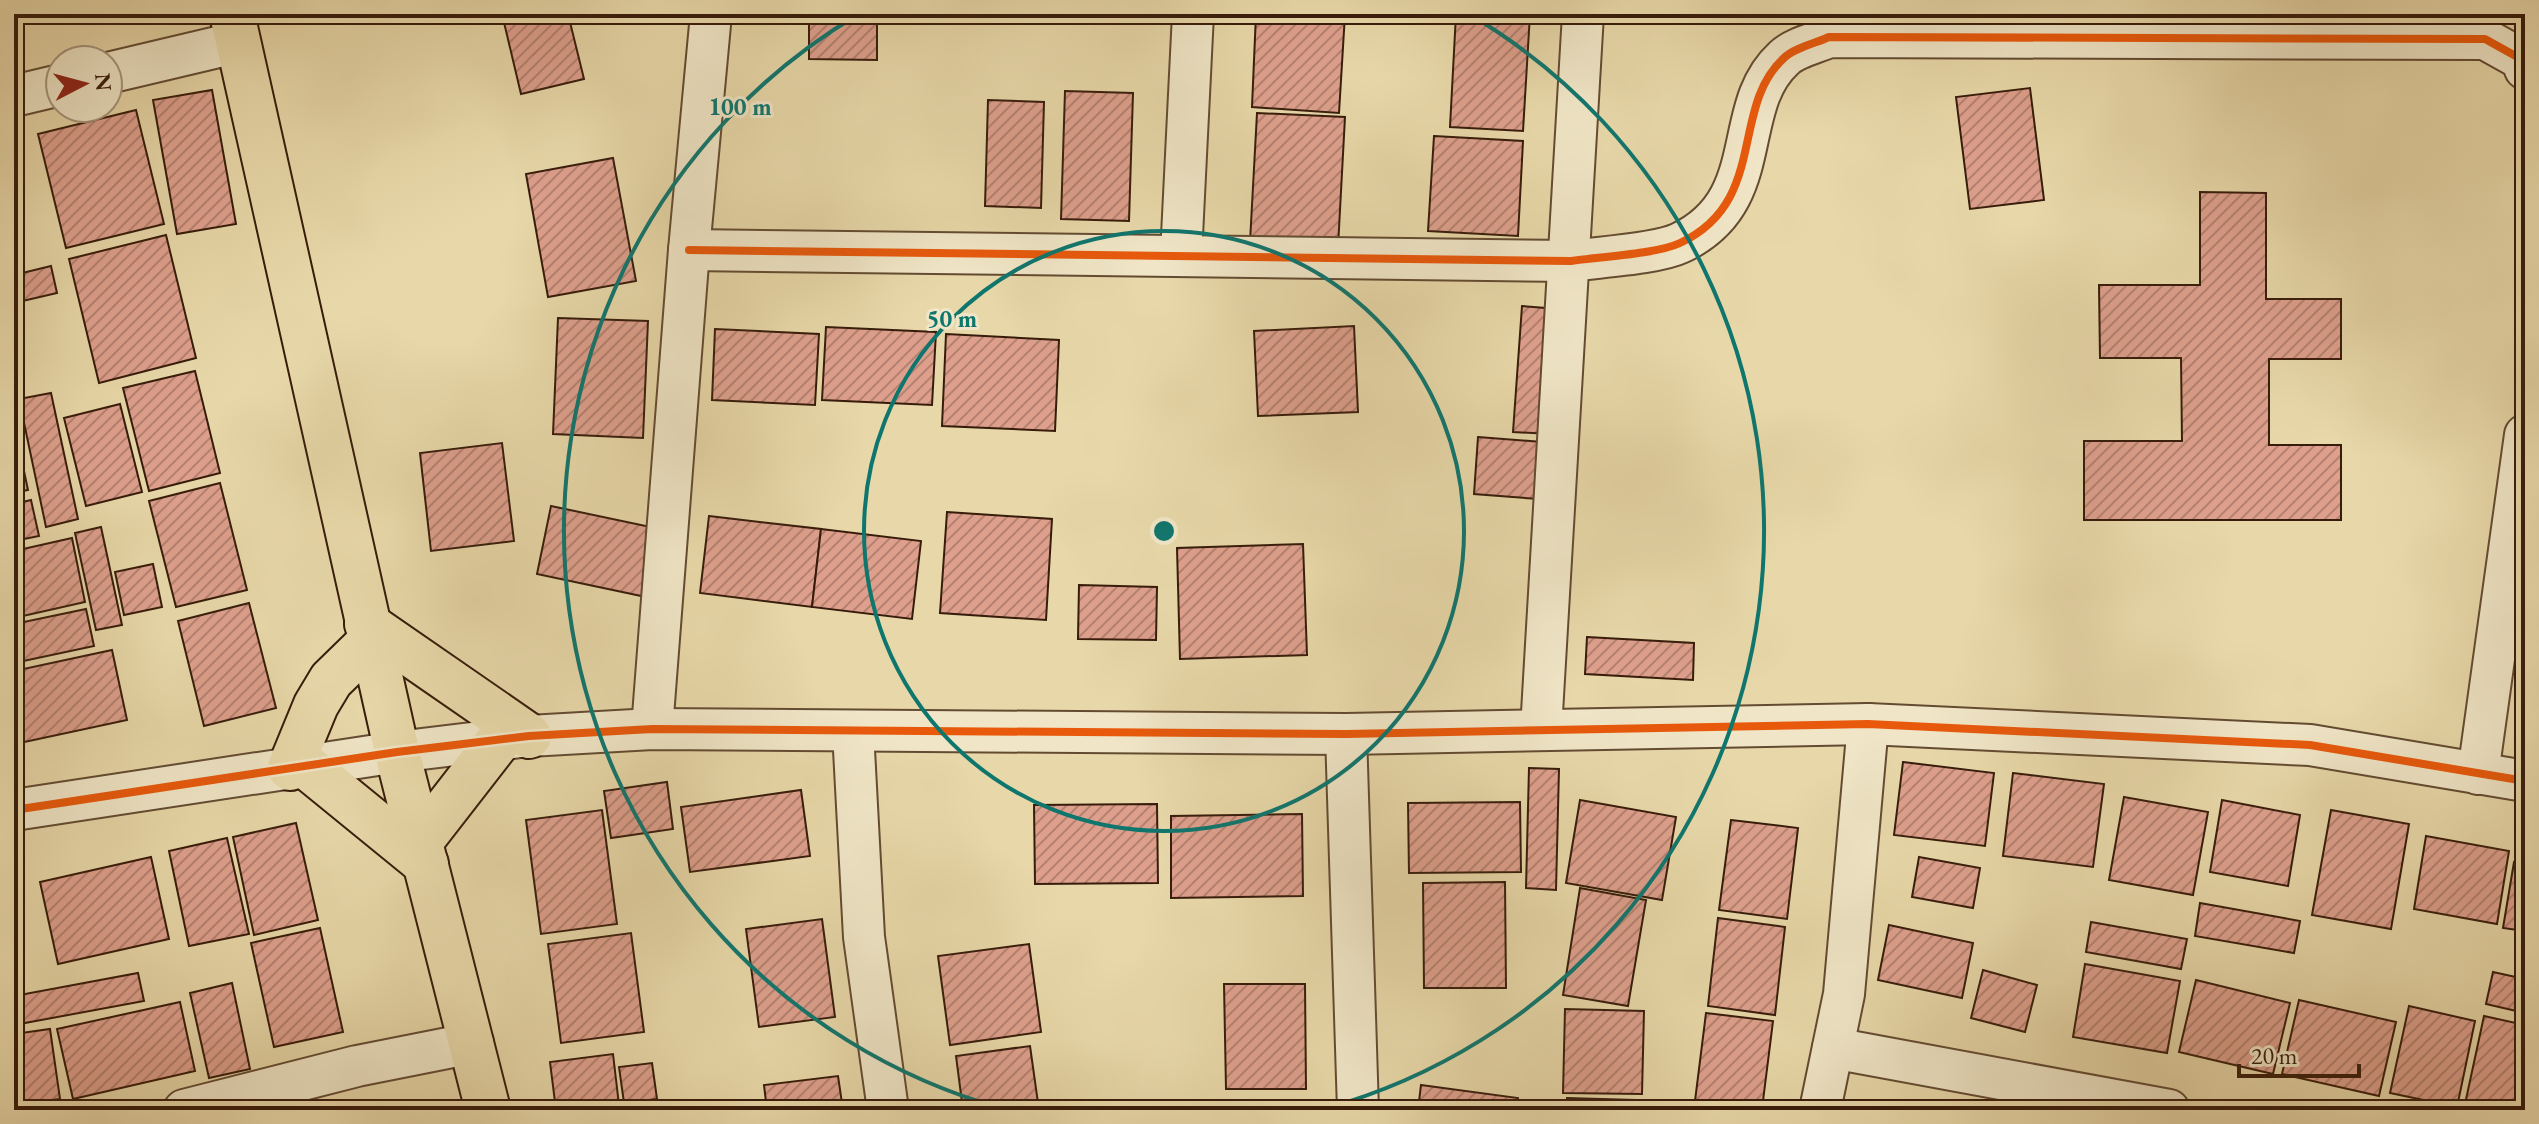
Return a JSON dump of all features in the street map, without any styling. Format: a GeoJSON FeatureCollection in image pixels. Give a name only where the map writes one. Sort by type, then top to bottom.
{"type":"FeatureCollection","features":[{"type":"Feature","properties":{"kind":"main road"},"geometry":{"type":"LineString","coordinates":[[235,28],[397,752],[488,1110]]}},
{"type":"Feature","properties":{"kind":"main road"},"geometry":{"type":"LineString","coordinates":[[369,632],[514,738],[423,853]]}},
{"type":"Feature","properties":{"kind":"main road"},"geometry":{"type":"LineString","coordinates":[[369,632],[331,680],[316,705],[298,768],[423,853]]}},
{"type":"Feature","properties":{"kind":"street"},"geometry":{"type":"LineString","coordinates":[[652,729],[689,250],[711,14]]}},
{"type":"Feature","properties":{"kind":"street"},"geometry":{"type":"LineString","coordinates":[[1181,256],[1193,14]]}},
{"type":"Feature","properties":{"kind":"street"},"geometry":{"type":"LineString","coordinates":[[1541,730],[1571,261],[1583,14]]}},
{"type":"Feature","properties":{"kind":"street"},"geometry":{"type":"LineString","coordinates":[[689,250],[1571,261],[1678,245],[1715,222],[1744,167],[1759,93],[1785,56],[1829,37],[2405,26],[2485,39],[2521,59],[2525,69]]}},
{"type":"Feature","properties":{"kind":"street"},"geometry":{"type":"LineString","coordinates":[[124,67],[235,28]]}},
{"type":"Feature","properties":{"kind":"street"},"geometry":{"type":"LineString","coordinates":[[14,96],[44,89]]}},
{"type":"Feature","properties":{"kind":"street"},"geometry":{"type":"LineString","coordinates":[[2478,774],[2518,541],[2525,435]]}},
{"type":"Feature","properties":{"kind":"street"},"geometry":{"type":"LineString","coordinates":[[1820,1110],[1844,994],[1868,724]]}},
{"type":"Feature","properties":{"kind":"street"},"geometry":{"type":"LineString","coordinates":[[14,810],[397,752],[514,738],[652,729],[1346,734],[1868,724],[2310,745],[2525,781]]}},
{"type":"Feature","properties":{"kind":"street"},"geometry":{"type":"LineString","coordinates":[[853,731],[864,937],[888,1110]]}},
{"type":"Feature","properties":{"kind":"street"},"geometry":{"type":"LineString","coordinates":[[1346,734],[1358,1110]]}},
{"type":"Feature","properties":{"kind":"street"},"geometry":{"type":"LineString","coordinates":[[184,1110],[357,1066],[473,1043]]}},
{"type":"Feature","properties":{"kind":"street"},"geometry":{"type":"LineString","coordinates":[[1833,1048],[2169,1110]]}},
{"type":"Feature","properties":{"kind":"building"},"geometry":{"type":"Polygon","coordinates":[[[502,14],[568,14],[584,79],[521,94],[502,14]]]}},
{"type":"Feature","properties":{"kind":"building"},"geometry":{"type":"Polygon","coordinates":[[[809,14],[877,14],[877,60],[809,59],[809,14]]]}},
{"type":"Feature","properties":{"kind":"building"},"geometry":{"type":"Polygon","coordinates":[[[1256,14],[1345,14],[1339,113],[1252,107],[1256,14]]]}},
{"type":"Feature","properties":{"kind":"building"},"geometry":{"type":"Polygon","coordinates":[[[1456,14],[1530,14],[1523,131],[1450,127],[1456,14]]]}},
{"type":"Feature","properties":{"kind":"building"},"geometry":{"type":"Polygon","coordinates":[[[2030,88],[2044,200],[1970,209],[1956,97],[2030,88]]]}},
{"type":"Feature","properties":{"kind":"building"},"geometry":{"type":"Polygon","coordinates":[[[212,90],[236,224],[177,234],[153,100],[212,90]]]}},
{"type":"Feature","properties":{"kind":"building"},"geometry":{"type":"Polygon","coordinates":[[[1065,91],[1133,93],[1129,221],[1061,219],[1065,91]]]}},
{"type":"Feature","properties":{"kind":"building"},"geometry":{"type":"Polygon","coordinates":[[[988,100],[1044,102],[1041,208],[985,206],[988,100]]]}},
{"type":"Feature","properties":{"kind":"building"},"geometry":{"type":"Polygon","coordinates":[[[136,110],[164,224],[66,248],[38,134],[79,124],[124,124],[124,113],[136,110]]]}},
{"type":"Feature","properties":{"kind":"building"},"geometry":{"type":"Polygon","coordinates":[[[1257,113],[1345,117],[1338,247],[1250,242],[1257,113]]]}},
{"type":"Feature","properties":{"kind":"building"},"geometry":{"type":"Polygon","coordinates":[[[1434,136],[1523,141],[1518,236],[1428,231],[1434,136]]]}},
{"type":"Feature","properties":{"kind":"building"},"geometry":{"type":"Polygon","coordinates":[[[613,158],[636,281],[548,297],[526,174],[613,158]]]}},
{"type":"Feature","properties":{"kind":"building"},"geometry":{"type":"Polygon","coordinates":[[[2200,192],[2266,193],[2266,299],[2341,299],[2341,359],[2269,359],[2269,445],[2341,445],[2341,520],[2084,520],[2084,441],[2182,441],[2181,358],[2100,358],[2099,285],[2200,285],[2200,192]]]}},
{"type":"Feature","properties":{"kind":"building"},"geometry":{"type":"Polygon","coordinates":[[[166,235],[196,358],[99,383],[69,259],[166,235]]]}},
{"type":"Feature","properties":{"kind":"building"},"geometry":{"type":"Polygon","coordinates":[[[51,266],[57,293],[14,303],[14,275],[51,266]]]}},
{"type":"Feature","properties":{"kind":"building"},"geometry":{"type":"Polygon","coordinates":[[[1522,306],[1558,309],[1549,434],[1513,432],[1522,306]]]}},
{"type":"Feature","properties":{"kind":"building"},"geometry":{"type":"Polygon","coordinates":[[[558,318],[648,321],[643,438],[553,434],[558,318]]]}},
{"type":"Feature","properties":{"kind":"building"},"geometry":{"type":"Polygon","coordinates":[[[1354,326],[1358,412],[1258,416],[1254,331],[1354,326]]]}},
{"type":"Feature","properties":{"kind":"building"},"geometry":{"type":"Polygon","coordinates":[[[826,327],[936,332],[932,405],[822,400],[826,327]]]}},
{"type":"Feature","properties":{"kind":"building"},"geometry":{"type":"Polygon","coordinates":[[[715,329],[819,334],[815,405],[712,400],[715,329]]]}},
{"type":"Feature","properties":{"kind":"building"},"geometry":{"type":"Polygon","coordinates":[[[946,334],[1059,340],[1055,431],[942,426],[946,334]]]}},
{"type":"Feature","properties":{"kind":"building"},"geometry":{"type":"Polygon","coordinates":[[[14,347],[22,378],[14,380],[14,347]]]}},
{"type":"Feature","properties":{"kind":"building"},"geometry":{"type":"Polygon","coordinates":[[[195,371],[220,473],[149,491],[123,388],[195,371]]]}},
{"type":"Feature","properties":{"kind":"building"},"geometry":{"type":"Polygon","coordinates":[[[51,393],[78,519],[46,527],[19,399],[51,393]]]}},
{"type":"Feature","properties":{"kind":"building"},"geometry":{"type":"Polygon","coordinates":[[[120,404],[142,492],[86,506],[64,418],[120,404]]]}},
{"type":"Feature","properties":{"kind":"building"},"geometry":{"type":"Polygon","coordinates":[[[14,424],[28,490],[14,493],[14,424]]]}},
{"type":"Feature","properties":{"kind":"building"},"geometry":{"type":"Polygon","coordinates":[[[1478,437],[1542,442],[1538,499],[1474,494],[1478,437]]]}},
{"type":"Feature","properties":{"kind":"building"},"geometry":{"type":"Polygon","coordinates":[[[502,443],[514,541],[431,551],[420,453],[502,443]]]}},
{"type":"Feature","properties":{"kind":"building"},"geometry":{"type":"Polygon","coordinates":[[[220,483],[247,590],[176,607],[149,501],[220,483]]]}},
{"type":"Feature","properties":{"kind":"building"},"geometry":{"type":"Polygon","coordinates":[[[31,500],[39,536],[14,541],[14,504],[31,500]]]}},
{"type":"Feature","properties":{"kind":"building"},"geometry":{"type":"Polygon","coordinates":[[[551,506],[660,529],[646,597],[537,574],[551,506]]]}},
{"type":"Feature","properties":{"kind":"building"},"geometry":{"type":"Polygon","coordinates":[[[947,512],[1052,519],[1046,620],[940,613],[947,512]]]}},
{"type":"Feature","properties":{"kind":"building"},"geometry":{"type":"Polygon","coordinates":[[[709,516],[821,529],[812,607],[700,593],[709,516]]]}},
{"type":"Feature","properties":{"kind":"building"},"geometry":{"type":"Polygon","coordinates":[[[101,527],[122,625],[96,630],[75,533],[101,527]]]}},
{"type":"Feature","properties":{"kind":"building"},"geometry":{"type":"Polygon","coordinates":[[[821,529],[921,541],[912,619],[812,607],[821,529]]]}},
{"type":"Feature","properties":{"kind":"building"},"geometry":{"type":"Polygon","coordinates":[[[72,538],[85,602],[14,618],[14,551],[72,538]]]}},
{"type":"Feature","properties":{"kind":"building"},"geometry":{"type":"Polygon","coordinates":[[[1303,544],[1307,655],[1180,659],[1177,548],[1303,544]]]}},
{"type":"Feature","properties":{"kind":"building"},"geometry":{"type":"Polygon","coordinates":[[[153,564],[162,607],[124,615],[115,572],[153,564]]]}},
{"type":"Feature","properties":{"kind":"building"},"geometry":{"type":"Polygon","coordinates":[[[1079,585],[1157,587],[1156,640],[1078,639],[1079,585]]]}},
{"type":"Feature","properties":{"kind":"building"},"geometry":{"type":"Polygon","coordinates":[[[249,603],[276,708],[204,726],[178,621],[249,603]]]}},
{"type":"Feature","properties":{"kind":"building"},"geometry":{"type":"Polygon","coordinates":[[[86,609],[94,646],[14,663],[14,624],[86,609]]]}},
{"type":"Feature","properties":{"kind":"building"},"geometry":{"type":"Polygon","coordinates":[[[1587,637],[1694,643],[1693,680],[1585,674],[1587,637]]]}},
{"type":"Feature","properties":{"kind":"building"},"geometry":{"type":"Polygon","coordinates":[[[112,650],[127,720],[15,744],[14,671],[112,650]]]}},
{"type":"Feature","properties":{"kind":"building"},"geometry":{"type":"Polygon","coordinates":[[[1903,762],[1994,773],[1985,846],[1894,835],[1903,762]]]}},
{"type":"Feature","properties":{"kind":"building"},"geometry":{"type":"Polygon","coordinates":[[[1529,768],[1559,769],[1556,890],[1526,888],[1529,768]]]}},
{"type":"Feature","properties":{"kind":"building"},"geometry":{"type":"Polygon","coordinates":[[[2013,773],[2104,784],[2093,867],[2003,856],[2013,773]]]}},
{"type":"Feature","properties":{"kind":"building"},"geometry":{"type":"Polygon","coordinates":[[[667,782],[673,829],[611,838],[604,791],[667,782]]]}},
{"type":"Feature","properties":{"kind":"building"},"geometry":{"type":"Polygon","coordinates":[[[801,790],[810,856],[690,872],[681,807],[801,790]]]}},
{"type":"Feature","properties":{"kind":"building"},"geometry":{"type":"Polygon","coordinates":[[[2124,797],[2208,812],[2193,895],[2109,880],[2124,797]]]}},
{"type":"Feature","properties":{"kind":"building"},"geometry":{"type":"Polygon","coordinates":[[[1580,800],[1676,817],[1662,900],[1566,883],[1580,800]]]}},
{"type":"Feature","properties":{"kind":"building"},"geometry":{"type":"Polygon","coordinates":[[[2222,800],[2300,815],[2288,886],[2210,872],[2222,800]]]}},
{"type":"Feature","properties":{"kind":"building"},"geometry":{"type":"Polygon","coordinates":[[[1520,802],[1521,872],[1409,873],[1408,803],[1520,802]]]}},
{"type":"Feature","properties":{"kind":"building"},"geometry":{"type":"Polygon","coordinates":[[[1157,804],[1158,883],[1035,884],[1034,805],[1157,804]]]}},
{"type":"Feature","properties":{"kind":"building"},"geometry":{"type":"Polygon","coordinates":[[[602,810],[617,924],[541,934],[526,820],[602,810]]]}},
{"type":"Feature","properties":{"kind":"building"},"geometry":{"type":"Polygon","coordinates":[[[2331,810],[2409,824],[2391,929],[2312,915],[2331,810]]]}},
{"type":"Feature","properties":{"kind":"building"},"geometry":{"type":"Polygon","coordinates":[[[1302,814],[1303,896],[1171,898],[1171,816],[1302,814]]]}},
{"type":"Feature","properties":{"kind":"building"},"geometry":{"type":"Polygon","coordinates":[[[1731,820],[1798,828],[1787,919],[1719,910],[1731,820]]]}},
{"type":"Feature","properties":{"kind":"building"},"geometry":{"type":"Polygon","coordinates":[[[296,823],[318,920],[254,935],[233,837],[296,823]]]}},
{"type":"Feature","properties":{"kind":"building"},"geometry":{"type":"Polygon","coordinates":[[[2426,836],[2509,851],[2497,924],[2414,909],[2426,836]]]}},
{"type":"Feature","properties":{"kind":"building"},"geometry":{"type":"Polygon","coordinates":[[[227,838],[249,934],[189,946],[169,851],[227,838]]]}},
{"type":"Feature","properties":{"kind":"building"},"geometry":{"type":"Polygon","coordinates":[[[151,857],[169,939],[58,964],[40,882],[151,857]]]}},
{"type":"Feature","properties":{"kind":"building"},"geometry":{"type":"Polygon","coordinates":[[[1919,857],[1980,868],[1973,908],[1912,897],[1919,857]]]}},
{"type":"Feature","properties":{"kind":"building"},"geometry":{"type":"Polygon","coordinates":[[[2514,862],[2525,864],[2525,931],[2503,928],[2514,862]]]}},
{"type":"Feature","properties":{"kind":"building"},"geometry":{"type":"Polygon","coordinates":[[[1505,882],[1506,988],[1424,988],[1423,883],[1505,882]]]}},
{"type":"Feature","properties":{"kind":"building"},"geometry":{"type":"Polygon","coordinates":[[[1580,888],[1646,900],[1628,1006],[1563,995],[1580,888]]]}},
{"type":"Feature","properties":{"kind":"building"},"geometry":{"type":"Polygon","coordinates":[[[2200,903],[2300,921],[2294,953],[2195,936],[2200,903]]]}},
{"type":"Feature","properties":{"kind":"building"},"geometry":{"type":"Polygon","coordinates":[[[1718,918],[1785,927],[1775,1015],[1708,1006],[1718,918]]]}},
{"type":"Feature","properties":{"kind":"building"},"geometry":{"type":"Polygon","coordinates":[[[822,919],[835,1017],[759,1027],[746,929],[822,919]]]}},
{"type":"Feature","properties":{"kind":"building"},"geometry":{"type":"Polygon","coordinates":[[[2091,922],[2187,939],[2181,969],[2086,952],[2091,922]]]}},
{"type":"Feature","properties":{"kind":"building"},"geometry":{"type":"Polygon","coordinates":[[[1889,925],[1973,943],[1962,998],[1878,980],[1889,925]]]}},
{"type":"Feature","properties":{"kind":"building"},"geometry":{"type":"Polygon","coordinates":[[[320,928],[343,1032],[274,1047],[251,943],[320,928]]]}},
{"type":"Feature","properties":{"kind":"building"},"geometry":{"type":"Polygon","coordinates":[[[631,933],[644,1032],[561,1043],[548,944],[631,933]]]}},
{"type":"Feature","properties":{"kind":"building"},"geometry":{"type":"Polygon","coordinates":[[[14,940],[20,968],[14,969],[14,940]]]}},
{"type":"Feature","properties":{"kind":"building"},"geometry":{"type":"Polygon","coordinates":[[[1029,944],[1041,1032],[950,1045],[938,956],[1029,944]]]}},
{"type":"Feature","properties":{"kind":"building"},"geometry":{"type":"Polygon","coordinates":[[[2085,964],[2180,981],[2167,1053],[2073,1037],[2085,964]]]}},
{"type":"Feature","properties":{"kind":"building"},"geometry":{"type":"Polygon","coordinates":[[[1983,970],[2037,985],[2025,1032],[1971,1018],[1983,970]]]}},
{"type":"Feature","properties":{"kind":"building"},"geometry":{"type":"Polygon","coordinates":[[[2493,972],[2525,979],[2525,1013],[2486,1004],[2493,972]]]}},
{"type":"Feature","properties":{"kind":"building"},"geometry":{"type":"Polygon","coordinates":[[[138,973],[144,1001],[14,1025],[14,996],[138,973]]]}},
{"type":"Feature","properties":{"kind":"building"},"geometry":{"type":"Polygon","coordinates":[[[2196,980],[2290,1003],[2273,1074],[2179,1052],[2196,980]]]}},
{"type":"Feature","properties":{"kind":"building"},"geometry":{"type":"Polygon","coordinates":[[[232,983],[250,1069],[209,1078],[190,993],[232,983]]]}},
{"type":"Feature","properties":{"kind":"building"},"geometry":{"type":"Polygon","coordinates":[[[1224,984],[1305,984],[1306,1089],[1226,1089],[1224,984]]]}},
{"type":"Feature","properties":{"kind":"building"},"geometry":{"type":"Polygon","coordinates":[[[2299,1000],[2396,1022],[2379,1096],[2282,1074],[2299,1000]]]}},
{"type":"Feature","properties":{"kind":"building"},"geometry":{"type":"Polygon","coordinates":[[[180,1002],[195,1071],[73,1099],[57,1029],[180,1002]]]}},
{"type":"Feature","properties":{"kind":"building"},"geometry":{"type":"Polygon","coordinates":[[[2409,1006],[2475,1021],[2457,1107],[2390,1093],[2409,1006]]]}},
{"type":"Feature","properties":{"kind":"building"},"geometry":{"type":"Polygon","coordinates":[[[1565,1009],[1644,1011],[1642,1094],[1563,1093],[1565,1009]]]}},
{"type":"Feature","properties":{"kind":"building"},"geometry":{"type":"Polygon","coordinates":[[[1706,1013],[1773,1021],[1762,1109],[1695,1101],[1706,1013]]]}},
{"type":"Feature","properties":{"kind":"building"},"geometry":{"type":"Polygon","coordinates":[[[2484,1016],[2525,1025],[2525,1110],[2490,1110],[2465,1104],[2484,1016]]]}},
{"type":"Feature","properties":{"kind":"building"},"geometry":{"type":"Polygon","coordinates":[[[50,1029],[60,1099],[14,1105],[14,1034],[50,1029]]]}},
{"type":"Feature","properties":{"kind":"building"},"geometry":{"type":"Polygon","coordinates":[[[1030,1046],[1039,1110],[963,1110],[956,1056],[1030,1046]]]}},
{"type":"Feature","properties":{"kind":"building"},"geometry":{"type":"Polygon","coordinates":[[[613,1054],[619,1105],[556,1110],[550,1062],[613,1054]]]}},
{"type":"Feature","properties":{"kind":"building"},"geometry":{"type":"Polygon","coordinates":[[[652,1063],[657,1099],[624,1103],[619,1067],[652,1063]]]}},
{"type":"Feature","properties":{"kind":"building"},"geometry":{"type":"Polygon","coordinates":[[[838,1076],[843,1110],[767,1110],[764,1085],[838,1076]]]}},
{"type":"Feature","properties":{"kind":"building"},"geometry":{"type":"Polygon","coordinates":[[[1421,1085],[1518,1098],[1517,1110],[1418,1110],[1421,1085]]]}},
{"type":"Feature","properties":{"kind":"building"},"geometry":{"type":"Polygon","coordinates":[[[1567,1098],[1635,1100],[1635,1110],[1567,1110],[1567,1098]]]}},
{"type":"Feature","properties":{"kind":"building"},"geometry":{"type":"Polygon","coordinates":[[[1316,1102],[1316,1110],[1251,1110],[1251,1103],[1316,1102]]]}},
{"type":"Feature","properties":{"kind":"cycle path"},"geometry":{"type":"LineString","coordinates":[[689,250],[1571,261],[1657,250],[1680,243],[1708,225],[1726,203],[1738,179],[1757,102],[1767,79],[1788,54],[1829,37],[2485,39],[2521,59],[2525,69]]}},
{"type":"Feature","properties":{"kind":"cycle path"},"geometry":{"type":"LineString","coordinates":[[14,810],[397,752],[529,736],[652,729],[1346,734],[1868,724],[2310,745],[2525,781]]}}]}
